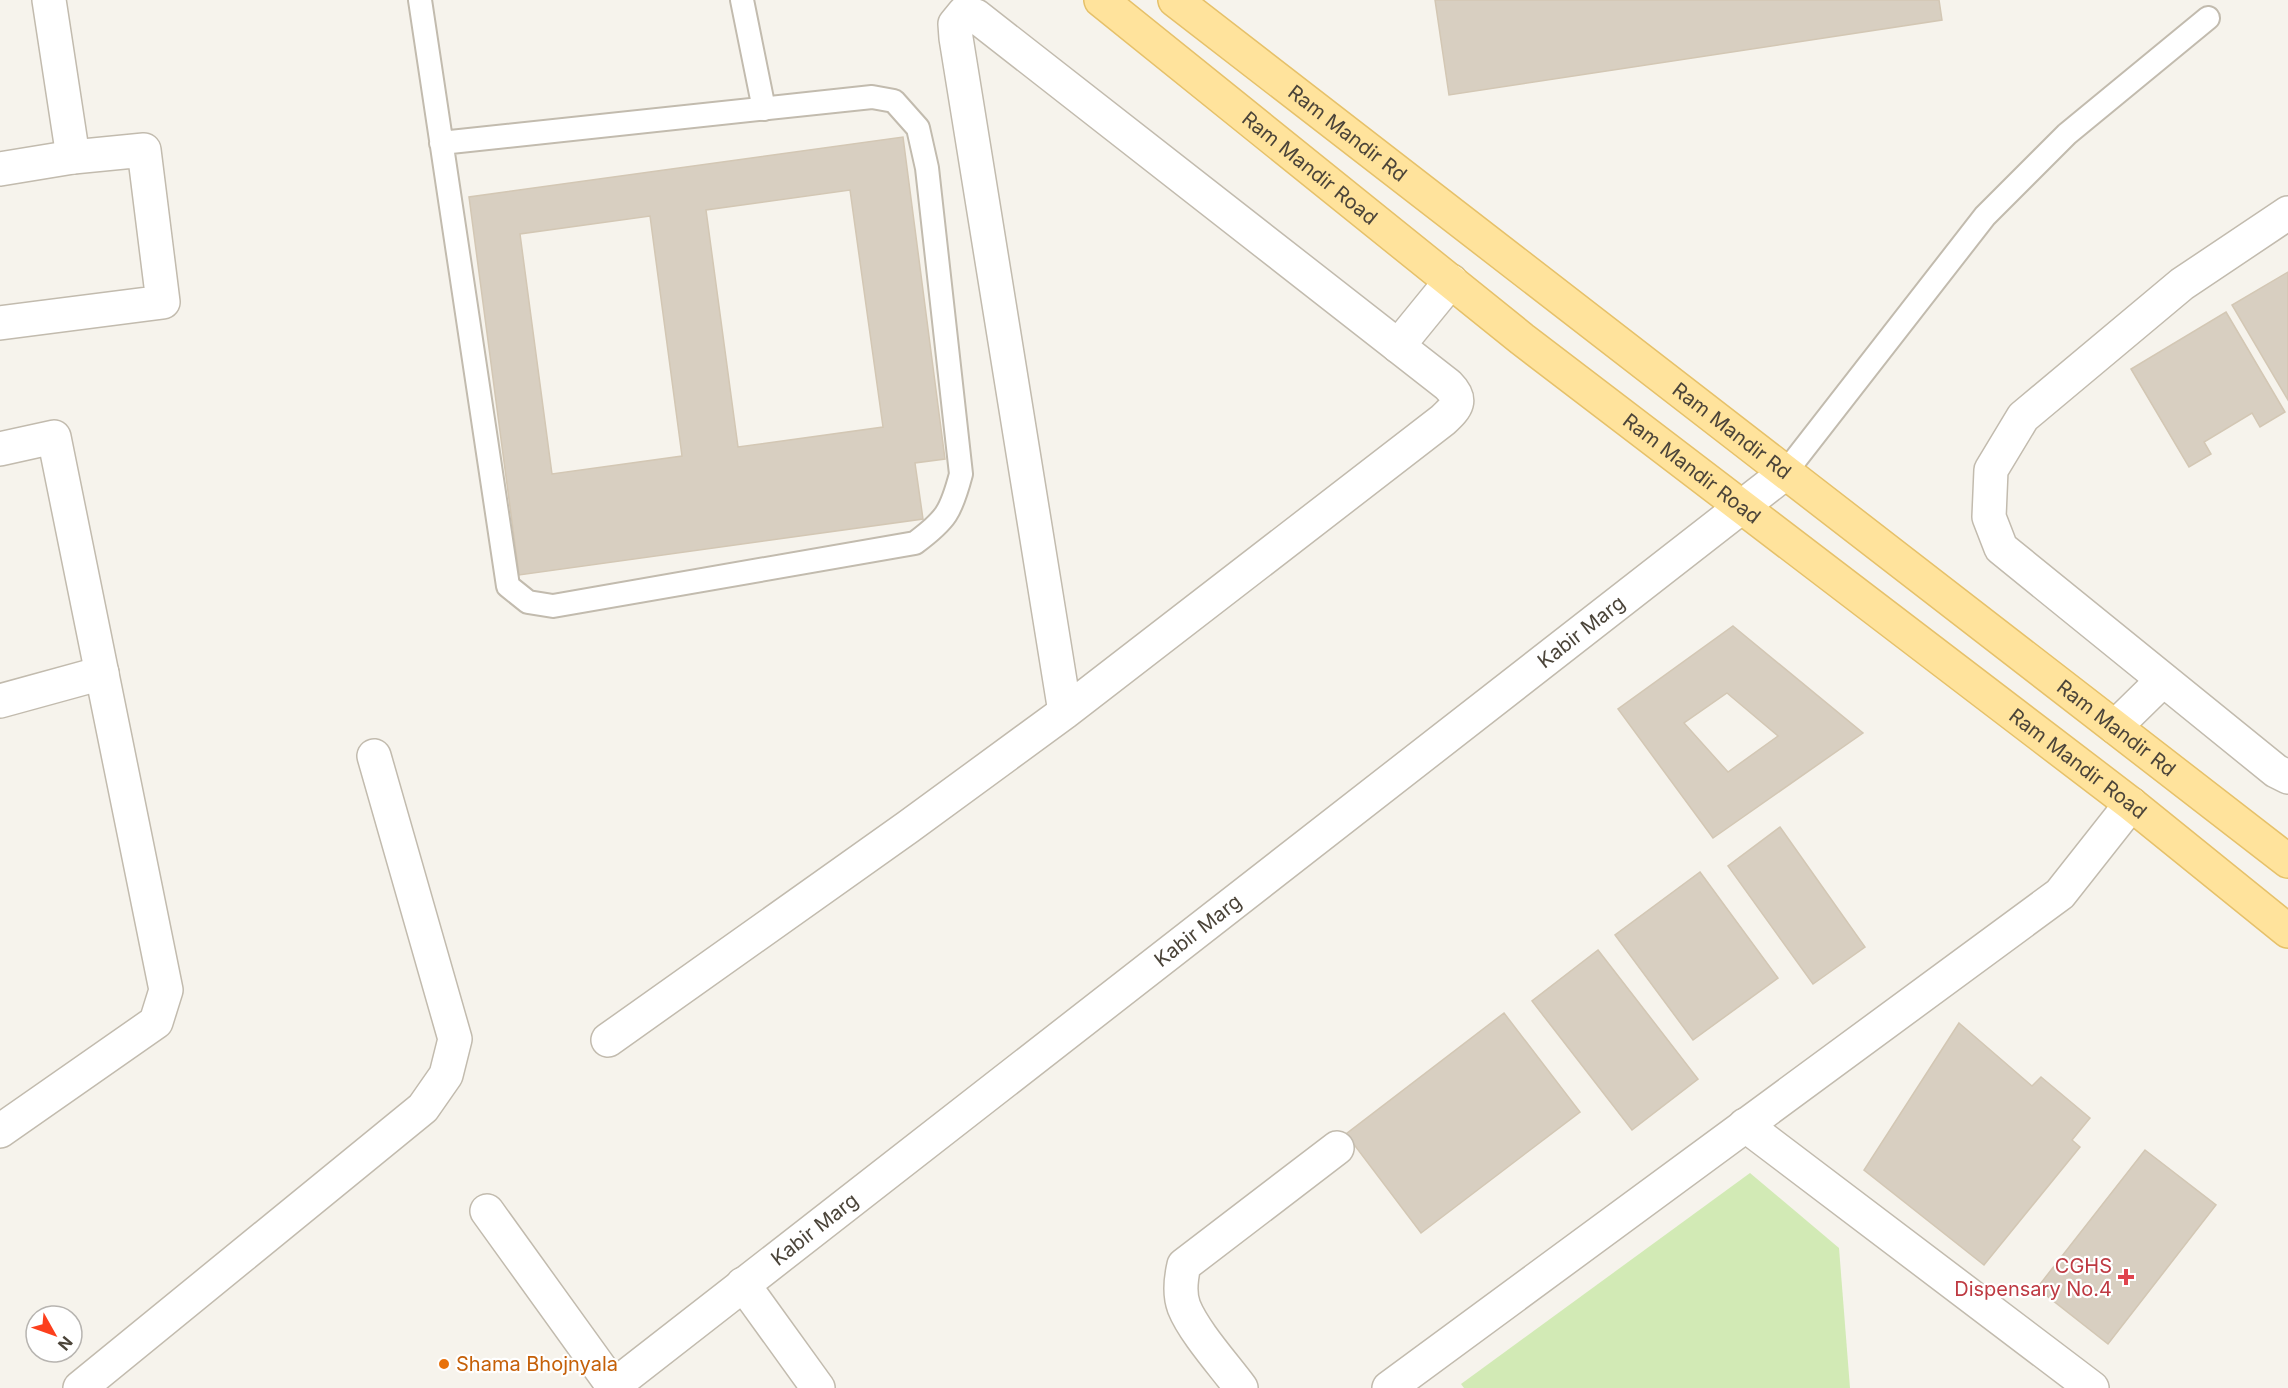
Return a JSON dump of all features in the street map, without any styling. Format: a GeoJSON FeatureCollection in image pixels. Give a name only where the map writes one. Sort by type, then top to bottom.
{"type":"FeatureCollection","features":[{"type":"Feature","properties":{"kind":"main road","name":"Ram Mandir Road"},"geometry":{"type":"LineString","coordinates":[[1101,0],[1522,339],[2131,804],[2288,931]]}},
{"type":"Feature","properties":{"kind":"main road","name":"Ram Mandir Rd"},"geometry":{"type":"LineString","coordinates":[[1175,0],[2288,861]]}},
{"type":"Feature","properties":{"kind":"main road"},"geometry":{"type":"LineString","coordinates":[[1451,281],[1484,240]]}},
{"type":"Feature","properties":{"kind":"street"},"geometry":{"type":"LineString","coordinates":[[49,0],[73,157]]}},
{"type":"Feature","properties":{"kind":"street"},"geometry":{"type":"LineString","coordinates":[[608,1040],[908,827],[1065,712],[1454,410],[1458,400],[1455,392],[1398,346],[976,16],[964,13],[958,17],[955,24],[956,38],[1065,712]]}},
{"type":"Feature","properties":{"kind":"street"},"geometry":{"type":"LineString","coordinates":[[0,169],[73,157],[144,150],[163,302],[0,323]]}},
{"type":"Feature","properties":{"kind":"street"},"geometry":{"type":"LineString","coordinates":[[2288,213],[2182,284],[2023,417],[1991,470],[1989,517],[2001,548],[2276,771],[2288,777]]}},
{"type":"Feature","properties":{"kind":"street"},"geometry":{"type":"LineString","coordinates":[[1398,346],[1451,281]]}},
{"type":"Feature","properties":{"kind":"street"},"geometry":{"type":"LineString","coordinates":[[0,449],[54,437],[166,990],[156,1022],[0,1131]]}},
{"type":"Feature","properties":{"kind":"street","name":"Kabir Marg"},"geometry":{"type":"LineString","coordinates":[[612,1387],[1785,473]]}},
{"type":"Feature","properties":{"kind":"street"},"geometry":{"type":"LineString","coordinates":[[0,701],[102,673]]}},
{"type":"Feature","properties":{"kind":"street"},"geometry":{"type":"LineString","coordinates":[[2115,727],[2163,680]]}},
{"type":"Feature","properties":{"kind":"street"},"geometry":{"type":"LineString","coordinates":[[80,1388],[423,1108],[446,1075],[455,1039],[374,756]]}},
{"type":"Feature","properties":{"kind":"street"},"geometry":{"type":"LineString","coordinates":[[1408,1382],[1746,1125],[2060,894],[2131,804]]}},
{"type":"Feature","properties":{"kind":"street"},"geometry":{"type":"LineString","coordinates":[[1746,1125],[2092,1388]]}},
{"type":"Feature","properties":{"kind":"street"},"geometry":{"type":"LineString","coordinates":[[1241,1388],[1198,1331],[1184,1306],[1181,1280],[1184,1265],[1337,1148]]}},
{"type":"Feature","properties":{"kind":"street"},"geometry":{"type":"LineString","coordinates":[[487,1211],[612,1387]]}},
{"type":"Feature","properties":{"kind":"street"},"geometry":{"type":"LineString","coordinates":[[743,1284],[818,1388]]}},
{"type":"Feature","properties":{"kind":"lane"},"geometry":{"type":"LineString","coordinates":[[420,0],[441,143],[508,586],[528,602],[553,606],[915,543],[940,525],[954,499],[961,474],[927,168],[918,128],[894,101],[872,97],[441,143]]}},
{"type":"Feature","properties":{"kind":"lane"},"geometry":{"type":"LineString","coordinates":[[742,0],[764,109]]}},
{"type":"Feature","properties":{"kind":"lane"},"geometry":{"type":"LineString","coordinates":[[1785,473],[1985,216],[2067,134],[2208,18]]}},
{"type":"Feature","properties":{"kind":"green space"},"geometry":{"type":"Polygon","coordinates":[[[1750,1173],[1839,1248],[1850,1388],[1464,1388],[1461,1384],[1750,1173]]]}},
{"type":"Feature","properties":{"kind":"building"},"geometry":{"type":"Polygon","coordinates":[[[1435,0],[1939,0],[1942,20],[1449,95],[1435,0]]]}},
{"type":"Feature","properties":{"kind":"building"},"geometry":{"type":"Polygon","coordinates":[[[903,137],[945,459],[915,463],[923,519],[519,575],[469,197],[903,137]],[[850,190],[706,210],[738,447],[883,427],[850,190]],[[650,216],[520,234],[552,474],[682,456],[650,216]]]}},
{"type":"Feature","properties":{"kind":"building"},"geometry":{"type":"Polygon","coordinates":[[[2288,272],[2288,400],[2232,305],[2288,272]]]}},
{"type":"Feature","properties":{"kind":"building"},"geometry":{"type":"Polygon","coordinates":[[[2226,312],[2285,412],[2260,427],[2252,413],[2204,442],[2211,454],[2189,467],[2131,369],[2226,312]]]}},
{"type":"Feature","properties":{"kind":"building"},"geometry":{"type":"Polygon","coordinates":[[[1733,626],[1863,733],[1713,838],[1618,709],[1733,626]],[[1727,693],[1684,723],[1728,772],[1778,736],[1727,693]]]}},
{"type":"Feature","properties":{"kind":"building"},"geometry":{"type":"Polygon","coordinates":[[[1780,827],[1865,947],[1813,984],[1728,866],[1780,827]]]}},
{"type":"Feature","properties":{"kind":"building"},"geometry":{"type":"Polygon","coordinates":[[[1700,872],[1778,978],[1693,1040],[1615,935],[1700,872]]]}},
{"type":"Feature","properties":{"kind":"building"},"geometry":{"type":"Polygon","coordinates":[[[1598,950],[1698,1079],[1632,1130],[1532,1001],[1598,950]]]}},
{"type":"Feature","properties":{"kind":"building"},"geometry":{"type":"Polygon","coordinates":[[[1504,1013],[1580,1112],[1421,1233],[1346,1134],[1504,1013]]]}},
{"type":"Feature","properties":{"kind":"building"},"geometry":{"type":"Polygon","coordinates":[[[1959,1023],[2032,1086],[2041,1077],[2090,1118],[2072,1140],[2080,1147],[1984,1265],[1864,1170],[1959,1023]]]}},
{"type":"Feature","properties":{"kind":"building"},"geometry":{"type":"Polygon","coordinates":[[[2145,1150],[2216,1205],[2108,1344],[2037,1288],[2145,1150]]]}},
{"type":"Feature","properties":{"kind":"place","name":"CGHS Dispensary No.4"},"geometry":{"type":"Point","coordinates":[2126,1277]}},
{"type":"Feature","properties":{"kind":"place","name":"Shama Bhojnyala"},"geometry":{"type":"Point","coordinates":[444,1364]}}]}
